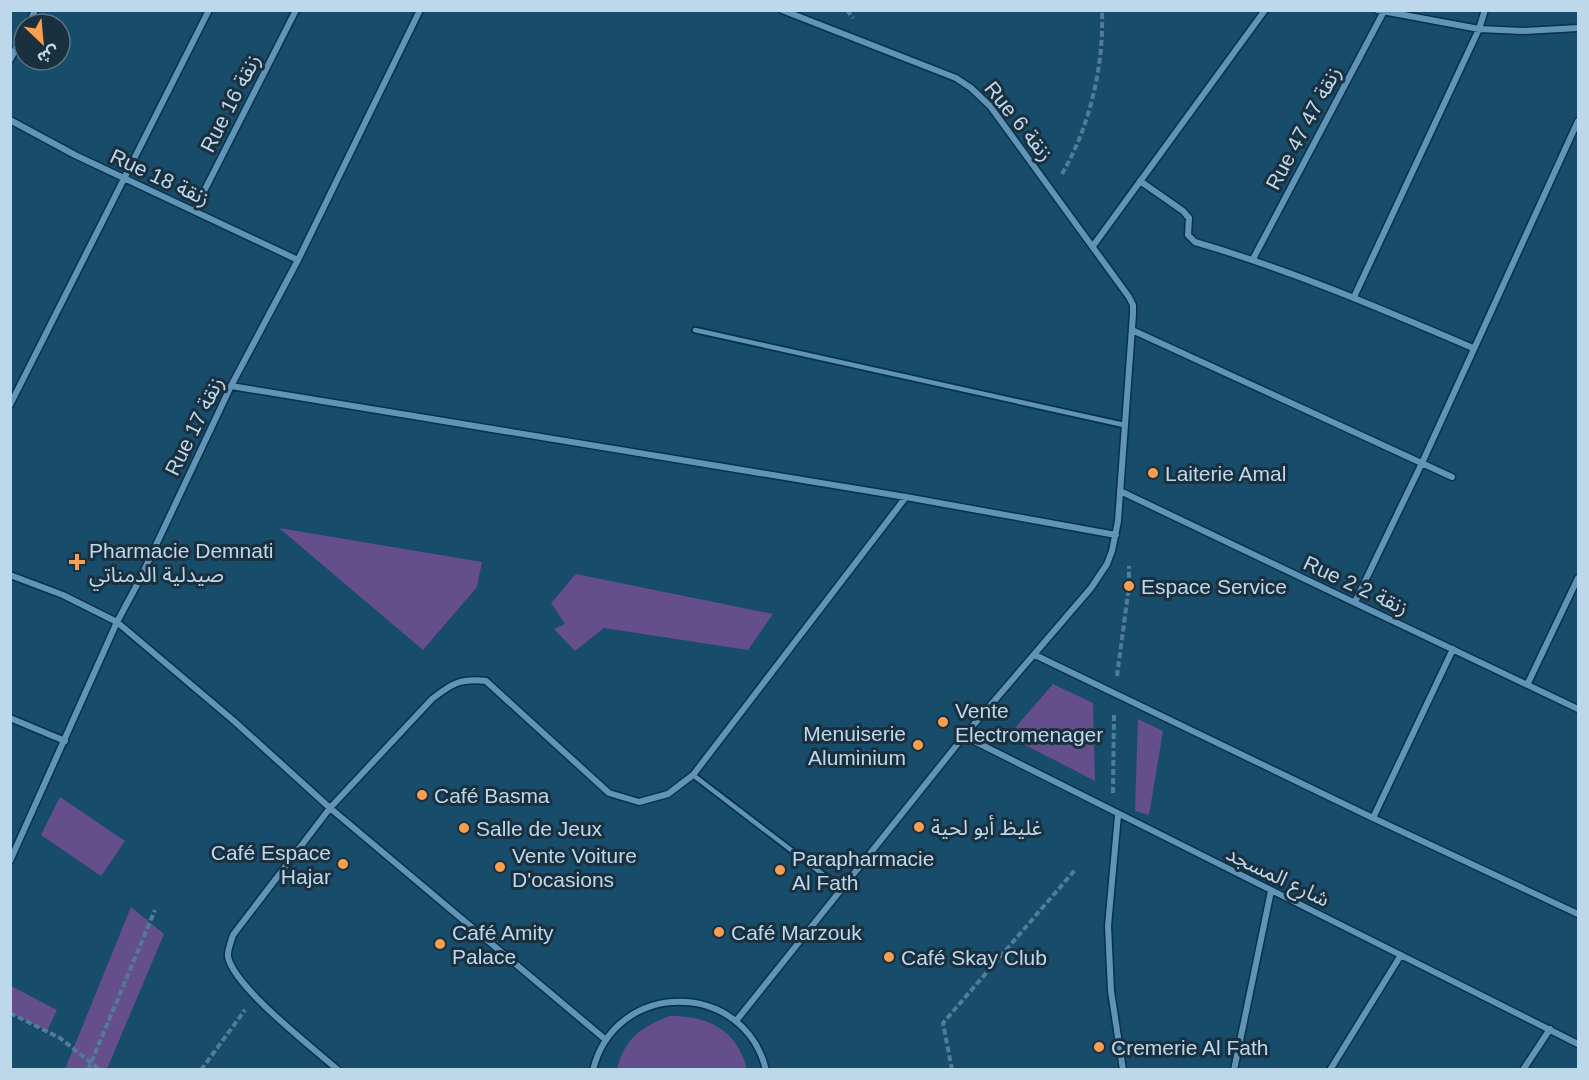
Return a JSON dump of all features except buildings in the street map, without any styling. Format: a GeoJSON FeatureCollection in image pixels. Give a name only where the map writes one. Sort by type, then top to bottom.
{"type":"FeatureCollection","features":[{"type":"Feature","properties":{"kind":"street"},"geometry":{"type":"LineString","coordinates":[[10,405],[209,10]]}},
{"type":"Feature","properties":{"kind":"street","name":"Rue 16 زنقة"},"geometry":{"type":"LineString","coordinates":[[194,211],[296,10]]}},
{"type":"Feature","properties":{"kind":"street","name":"Rue 17 زنقة"},"geometry":{"type":"LineString","coordinates":[[10,861],[117,622],[139,581],[231,386],[298,260],[420,10]]}},
{"type":"Feature","properties":{"kind":"street","name":"Rue 6 زنقة"},"geometry":{"type":"LineString","coordinates":[[782,10],[956,78],[971,88],[986,102],[1129,297],[1133,314],[1132,330]]}},
{"type":"Feature","properties":{"kind":"street"},"geometry":{"type":"LineString","coordinates":[[1093,246],[1265,10]]}},
{"type":"Feature","properties":{"kind":"street"},"geometry":{"type":"LineString","coordinates":[[1354,297],[1479,29],[1485,10]]}},
{"type":"Feature","properties":{"kind":"street"},"geometry":{"type":"LineString","coordinates":[[1380,12],[1479,29],[1523,31],[1578,28]]}},
{"type":"Feature","properties":{"kind":"street","name":"Rue 47 زنقة 47"},"geometry":{"type":"LineString","coordinates":[[1253,259],[1380,12]]}},
{"type":"Feature","properties":{"kind":"street","name":"Rue 18 زنقة"},"geometry":{"type":"LineString","coordinates":[[10,120],[75,155],[298,260]]}},
{"type":"Feature","properties":{"kind":"street"},"geometry":{"type":"LineString","coordinates":[[1356,602],[1578,121]]}},
{"type":"Feature","properties":{"kind":"street"},"geometry":{"type":"LineString","coordinates":[[1140,181],[1189,218],[1188,235],[1195,242],[1253,259],[1354,297],[1473,348]]}},
{"type":"Feature","properties":{"kind":"street"},"geometry":{"type":"LineString","coordinates":[[736,1021],[964,736],[1090,588],[1107,564],[1116,535],[1132,330],[1452,477]]}},
{"type":"Feature","properties":{"kind":"street"},"geometry":{"type":"LineString","coordinates":[[231,386],[906,497],[1116,535]]}},
{"type":"Feature","properties":{"kind":"street","name":"Rue 2 زنقة 2"},"geometry":{"type":"LineString","coordinates":[[1120,491],[1578,708]]}},
{"type":"Feature","properties":{"kind":"street"},"geometry":{"type":"LineString","coordinates":[[338,1070],[255,996],[234,973],[227,955],[232,935],[330,808],[432,699],[449,685],[469,679],[486,681],[609,793],[639,801],[668,794],[693,775],[906,497]]}},
{"type":"Feature","properties":{"kind":"street"},"geometry":{"type":"LineString","coordinates":[[10,575],[63,595],[117,622],[234,721],[330,808],[606,1040]]}},
{"type":"Feature","properties":{"kind":"street"},"geometry":{"type":"LineString","coordinates":[[1528,683],[1578,578]]}},
{"type":"Feature","properties":{"kind":"street"},"geometry":{"type":"LineString","coordinates":[[1373,818],[1453,650]]}},
{"type":"Feature","properties":{"kind":"street"},"geometry":{"type":"LineString","coordinates":[[1035,654],[1373,818],[1578,914]]}},
{"type":"Feature","properties":{"kind":"street"},"geometry":{"type":"LineString","coordinates":[[10,718],[65,741]]}},
{"type":"Feature","properties":{"kind":"street","name":"شارع المسجد"},"geometry":{"type":"LineString","coordinates":[[964,736],[1578,1044]]}},
{"type":"Feature","properties":{"kind":"street"},"geometry":{"type":"LineString","coordinates":[[1118,815],[1108,926],[1111,991],[1123,1070]]}},
{"type":"Feature","properties":{"kind":"street"},"geometry":{"type":"LineString","coordinates":[[1234,1070],[1271,891]]}},
{"type":"Feature","properties":{"kind":"street"},"geometry":{"type":"LineString","coordinates":[[1330,1070],[1401,956]]}},
{"type":"Feature","properties":{"kind":"street"},"geometry":{"type":"LineString","coordinates":[[593,1070],[597,1056],[615,1028],[636,1012],[670,1001],[704,1004],[736,1021],[754,1041],[766,1070]]}},
{"type":"Feature","properties":{"kind":"street"},"geometry":{"type":"LineString","coordinates":[[1523,1070],[1550,1029]]}},
{"type":"Feature","properties":{"kind":"lane"},"geometry":{"type":"LineString","coordinates":[[695,330],[1124,425]]}},
{"type":"Feature","properties":{"kind":"lane"},"geometry":{"type":"LineString","coordinates":[[693,775],[842,889]]}},
{"type":"Feature","properties":{"kind":"path"},"geometry":{"type":"LineString","coordinates":[[1052,190],[1070,160],[1086,122],[1097,69],[1102,10]]}},
{"type":"Feature","properties":{"kind":"path"},"geometry":{"type":"LineString","coordinates":[[952,1070],[943,1023],[1075,870]]}},
{"type":"Feature","properties":{"kind":"path"},"geometry":{"type":"LineString","coordinates":[[88,1070],[155,910]]}},
{"type":"Feature","properties":{"kind":"path"},"geometry":{"type":"LineString","coordinates":[[201,1070],[255,996]]}},
{"type":"Feature","properties":{"kind":"path"},"geometry":{"type":"LineString","coordinates":[[10,1013],[60,1038],[100,1070]]}},
{"type":"Feature","properties":{"kind":"shaded area"},"geometry":{"type":"Polygon","coordinates":[[[279,528],[482,562],[477,587],[423,650],[279,528]]]}},
{"type":"Feature","properties":{"kind":"shaded area"},"geometry":{"type":"Polygon","coordinates":[[[576,574],[773,614],[748,650],[604,628],[575,651],[554,629],[565,624],[551,603],[576,574]]]}},
{"type":"Feature","properties":{"kind":"shaded area"},"geometry":{"type":"Polygon","coordinates":[[[1053,684],[1093,703],[1095,781],[1008,736],[1053,684]]]}},
{"type":"Feature","properties":{"kind":"shaded area"},"geometry":{"type":"Polygon","coordinates":[[[1138,719],[1163,731],[1149,815],[1135,811],[1138,719]]]}},
{"type":"Feature","properties":{"kind":"shaded area"},"geometry":{"type":"Polygon","coordinates":[[[60,797],[125,841],[101,876],[41,835],[60,797]]]}},
{"type":"Feature","properties":{"kind":"shaded area"},"geometry":{"type":"Polygon","coordinates":[[[131,907],[164,934],[107,1069],[65,1069],[131,907]]]}},
{"type":"Feature","properties":{"kind":"shaded area"},"geometry":{"type":"Polygon","coordinates":[[[11,986],[57,1010],[47,1031],[11,1013],[11,986]]]}},
{"type":"Feature","properties":{"kind":"shaded area"},"geometry":{"type":"Polygon","coordinates":[[[670,1016],[697,1019],[719,1028],[736,1044],[747,1069],[617,1069],[625,1049],[636,1035],[643,1029],[670,1016]]]}},
{"type":"Feature","properties":{"kind":"place","name":"Laiterie Amal"},"geometry":{"type":"Point","coordinates":[1153,473]}},
{"type":"Feature","properties":{"kind":"place","name":"Pharmacie Demnati صيدلية الدمناتي"},"geometry":{"type":"Point","coordinates":[77,562]}},
{"type":"Feature","properties":{"kind":"place","name":"Espace Service"},"geometry":{"type":"Point","coordinates":[1129,586]}},
{"type":"Feature","properties":{"kind":"place","name":"Vente Electromenager"},"geometry":{"type":"Point","coordinates":[943,722]}},
{"type":"Feature","properties":{"kind":"place","name":"Menuiserie Aluminium"},"geometry":{"type":"Point","coordinates":[918,745]}},
{"type":"Feature","properties":{"kind":"place","name":"Café Basma"},"geometry":{"type":"Point","coordinates":[422,795]}},
{"type":"Feature","properties":{"kind":"place","name":"غليظ أبو لحية"},"geometry":{"type":"Point","coordinates":[919,827]}},
{"type":"Feature","properties":{"kind":"place","name":"Salle de Jeux"},"geometry":{"type":"Point","coordinates":[464,828]}},
{"type":"Feature","properties":{"kind":"place","name":"Café Espace Hajar"},"geometry":{"type":"Point","coordinates":[343,864]}},
{"type":"Feature","properties":{"kind":"place","name":"Vente Voiture D'ocasions"},"geometry":{"type":"Point","coordinates":[500,867]}},
{"type":"Feature","properties":{"kind":"place","name":"Parapharmacie Al Fath"},"geometry":{"type":"Point","coordinates":[780,870]}},
{"type":"Feature","properties":{"kind":"place","name":"Café Marzouk"},"geometry":{"type":"Point","coordinates":[719,932]}},
{"type":"Feature","properties":{"kind":"place","name":"Café Amity Palace"},"geometry":{"type":"Point","coordinates":[440,944]}},
{"type":"Feature","properties":{"kind":"place","name":"Café Skay Club"},"geometry":{"type":"Point","coordinates":[889,957]}},
{"type":"Feature","properties":{"kind":"place","name":"Cremerie Al Fath"},"geometry":{"type":"Point","coordinates":[1099,1047]}}]}
